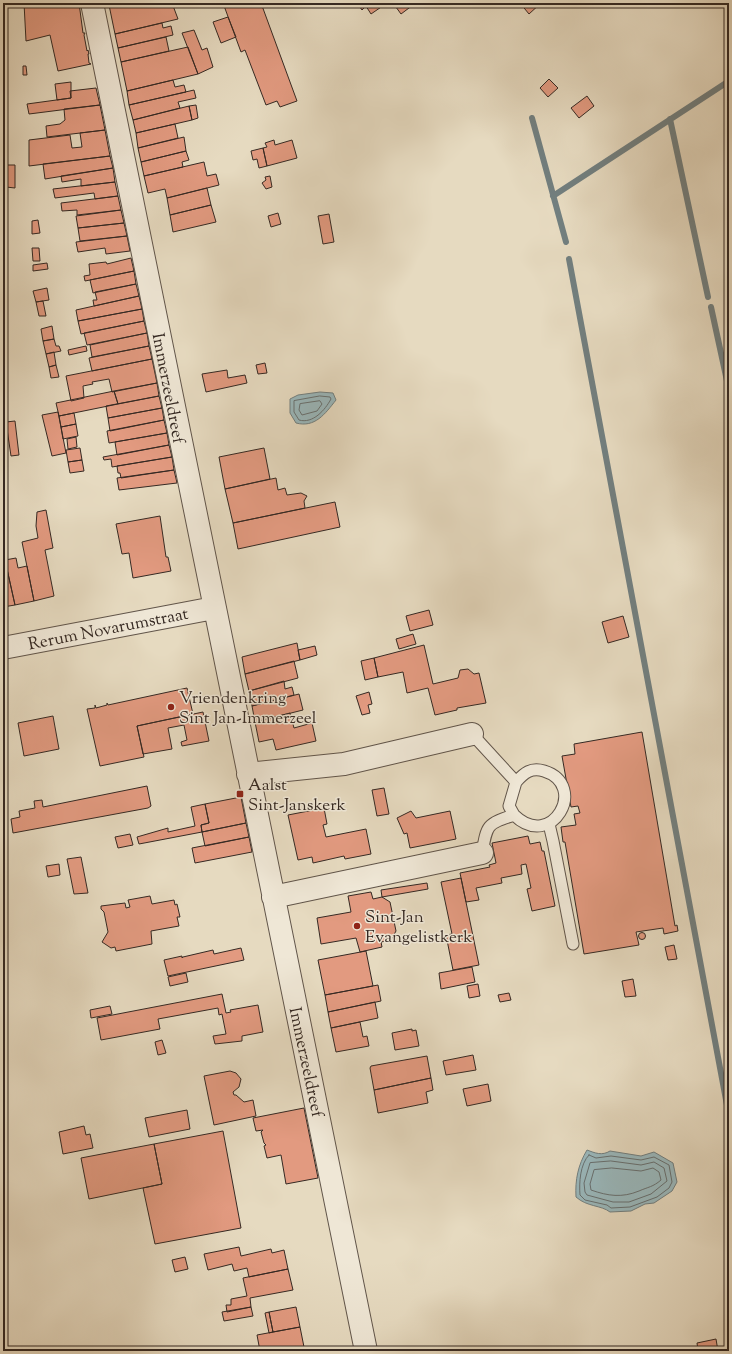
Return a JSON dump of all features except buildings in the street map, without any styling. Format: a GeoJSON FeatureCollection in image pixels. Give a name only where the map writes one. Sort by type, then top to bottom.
{"type":"FeatureCollection","features":[{"type":"Feature","properties":{"kind":"street","name":"Immerzeeldreef"},"geometry":{"type":"LineString","coordinates":[[92,3],[366,1351]]}},
{"type":"Feature","properties":{"kind":"street","name":"Rerum Novarumstraat"},"geometry":{"type":"LineString","coordinates":[[3,648],[214,608]]}},
{"type":"Feature","properties":{"kind":"street"},"geometry":{"type":"LineString","coordinates":[[248,774],[344,764],[472,734]]}},
{"type":"Feature","properties":{"kind":"street"},"geometry":{"type":"LineString","coordinates":[[273,897],[482,853]]}},
{"type":"Feature","properties":{"kind":"lane"},"geometry":{"type":"LineString","coordinates":[[472,734],[516,782]]}},
{"type":"Feature","properties":{"kind":"lane"},"geometry":{"type":"LineString","coordinates":[[539,769],[554,774],[564,786],[565,804],[559,816],[549,824],[534,826],[519,820],[514,815],[509,806],[516,782],[525,772],[539,769]]}},
{"type":"Feature","properties":{"kind":"lane"},"geometry":{"type":"LineString","coordinates":[[482,853],[486,830],[496,821],[514,815]]}},
{"type":"Feature","properties":{"kind":"lane"},"geometry":{"type":"LineString","coordinates":[[549,824],[573,944]]}},
{"type":"Feature","properties":{"kind":"water"},"geometry":{"type":"Polygon","coordinates":[[[320,392],[333,393],[336,400],[324,415],[314,422],[303,424],[296,423],[290,413],[290,399],[298,395],[320,392]]]}},
{"type":"Feature","properties":{"kind":"water"},"geometry":{"type":"Polygon","coordinates":[[[587,1150],[598,1154],[610,1151],[641,1156],[654,1152],[673,1163],[677,1182],[672,1191],[654,1203],[645,1204],[631,1211],[610,1212],[585,1203],[576,1197],[578,1173],[581,1161],[587,1150]]]}},
{"type":"Feature","properties":{"kind":"waterway"},"geometry":{"type":"LineString","coordinates":[[553,196],[729,81]]}},
{"type":"Feature","properties":{"kind":"waterway"},"geometry":{"type":"LineString","coordinates":[[532,118],[566,242]]}},
{"type":"Feature","properties":{"kind":"waterway"},"geometry":{"type":"LineString","coordinates":[[670,119],[708,297]]}},
{"type":"Feature","properties":{"kind":"waterway"},"geometry":{"type":"LineString","coordinates":[[569,259],[729,1116]]}},
{"type":"Feature","properties":{"kind":"waterway"},"geometry":{"type":"LineString","coordinates":[[711,307],[729,390]]}},
{"type":"Feature","properties":{"kind":"place","name":"Vriendenkring Sint Jan-Immerzeel"},"geometry":{"type":"Point","coordinates":[171,707]}},
{"type":"Feature","properties":{"kind":"place","name":"Aalst Sint-Janskerk"},"geometry":{"type":"Point","coordinates":[240,794]}},
{"type":"Feature","properties":{"kind":"place","name":"Sint-Jan Evangelistkerk"},"geometry":{"type":"Point","coordinates":[357,926]}}]}
